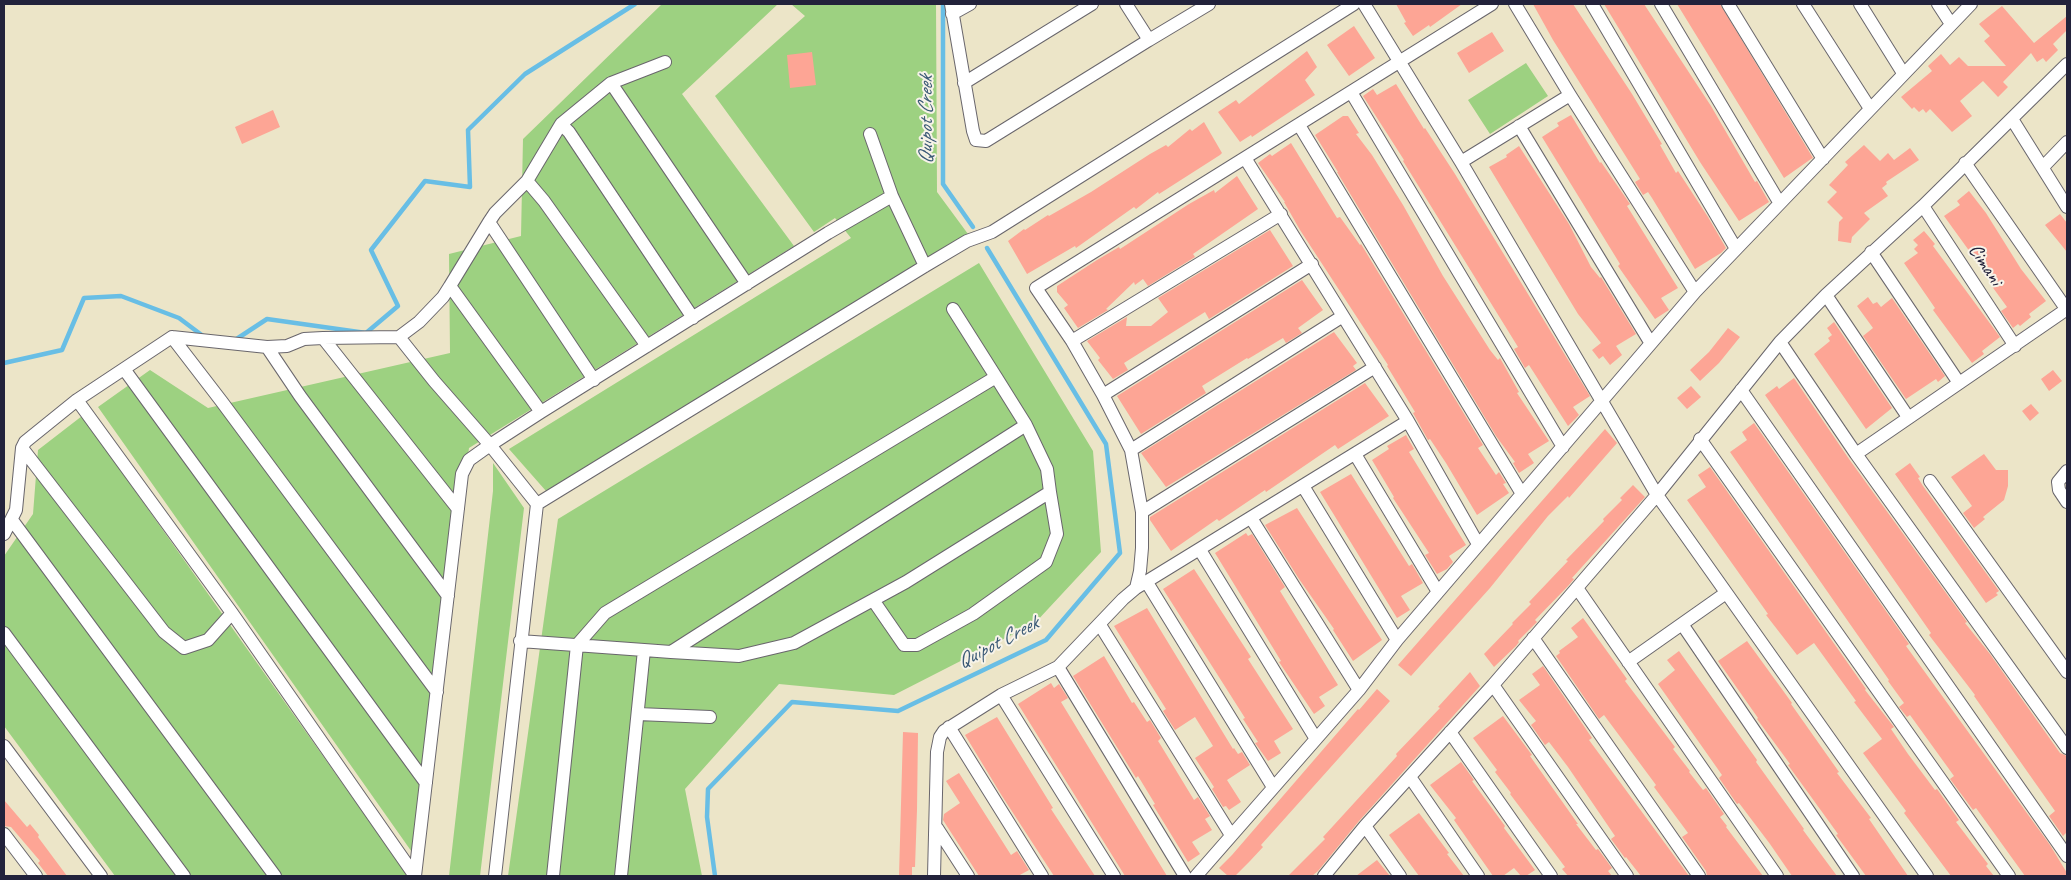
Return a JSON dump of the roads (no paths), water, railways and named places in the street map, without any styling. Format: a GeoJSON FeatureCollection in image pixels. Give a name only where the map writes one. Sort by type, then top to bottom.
{"type":"FeatureCollection","features":[{"type":"Feature","properties":{"kind":"street"},"geometry":{"type":"LineString","coordinates":[[970,4],[952,9],[974,136],[976,140],[986,141],[1202,5]]}},
{"type":"Feature","properties":{"kind":"street"},"geometry":{"type":"LineString","coordinates":[[964,83],[1092,4]]}},
{"type":"Feature","properties":{"kind":"street"},"geometry":{"type":"LineString","coordinates":[[1126,4],[1149,40]]}},
{"type":"Feature","properties":{"kind":"street"},"geometry":{"type":"LineString","coordinates":[[537,504],[925,266],[967,241],[992,232],[1354,4]]}},
{"type":"Feature","properties":{"kind":"street"},"geometry":{"type":"LineString","coordinates":[[1364,4],[1461,162],[1657,495],[1927,876]]}},
{"type":"Feature","properties":{"kind":"street"},"geometry":{"type":"LineString","coordinates":[[1274,787],[1142,584],[1142,512],[1131,450],[1103,395],[1072,341],[1036,288],[1492,4]]}},
{"type":"Feature","properties":{"kind":"street"},"geometry":{"type":"LineString","coordinates":[[1515,4],[1694,292]]}},
{"type":"Feature","properties":{"kind":"street"},"geometry":{"type":"LineString","coordinates":[[1592,4],[1736,247]]}},
{"type":"Feature","properties":{"kind":"street"},"geometry":{"type":"LineString","coordinates":[[1661,4],[1779,202]]}},
{"type":"Feature","properties":{"kind":"street"},"geometry":{"type":"LineString","coordinates":[[1728,4],[1824,159]]}},
{"type":"Feature","properties":{"kind":"street"},"geometry":{"type":"LineString","coordinates":[[1803,4],[1870,107]]}},
{"type":"Feature","properties":{"kind":"street"},"geometry":{"type":"LineString","coordinates":[[1860,4],[1903,73]]}},
{"type":"Feature","properties":{"kind":"street"},"geometry":{"type":"LineString","coordinates":[[1938,4],[1951,24]]}},
{"type":"Feature","properties":{"kind":"street"},"geometry":{"type":"LineString","coordinates":[[1196,876],[1359,690],[1397,640],[1694,292],[1971,4]]}},
{"type":"Feature","properties":{"kind":"street"},"geometry":{"type":"LineString","coordinates":[[4,534],[12,520],[19,500],[22,448],[29,438],[77,400],[172,338],[267,347],[287,346],[304,339],[399,337],[418,322],[443,297],[495,213],[527,181],[562,124],[611,83],[665,62]]}},
{"type":"Feature","properties":{"kind":"street"},"geometry":{"type":"LineString","coordinates":[[1325,876],[1365,826],[1493,685],[1657,495],[1780,342],[1871,252],[1923,206],[2067,64]]}},
{"type":"Feature","properties":{"kind":"street"},"geometry":{"type":"LineString","coordinates":[[611,83],[747,284]]}},
{"type":"Feature","properties":{"kind":"street"},"geometry":{"type":"LineString","coordinates":[[1351,92],[1563,447]]}},
{"type":"Feature","properties":{"kind":"street"},"geometry":{"type":"LineString","coordinates":[[1461,162],[1570,95]]}},
{"type":"Feature","properties":{"kind":"street"},"geometry":{"type":"LineString","coordinates":[[2012,119],[2067,206]]}},
{"type":"Feature","properties":{"kind":"street"},"geometry":{"type":"LineString","coordinates":[[562,124],[570,132],[692,318]]}},
{"type":"Feature","properties":{"kind":"street"},"geometry":{"type":"LineString","coordinates":[[1299,124],[1522,494]]}},
{"type":"Feature","properties":{"kind":"street"},"geometry":{"type":"LineString","coordinates":[[1519,126],[1650,342]]}},
{"type":"Feature","properties":{"kind":"street"},"geometry":{"type":"LineString","coordinates":[[870,134],[892,196],[925,266]]}},
{"type":"Feature","properties":{"kind":"street"},"geometry":{"type":"LineString","coordinates":[[2043,167],[2067,142]]}},
{"type":"Feature","properties":{"kind":"street"},"geometry":{"type":"LineString","coordinates":[[1245,158],[1408,421],[1478,544]]}},
{"type":"Feature","properties":{"kind":"street"},"geometry":{"type":"LineString","coordinates":[[1856,454],[2067,310],[1965,163]]}},
{"type":"Feature","properties":{"kind":"street"},"geometry":{"type":"LineString","coordinates":[[527,181],[544,201],[647,346]]}},
{"type":"Feature","properties":{"kind":"street"},"geometry":{"type":"LineString","coordinates":[[77,400],[232,613],[415,876],[462,474],[469,460],[647,346],[892,196]]}},
{"type":"Feature","properties":{"kind":"street","name":"Cimani"},"geometry":{"type":"LineString","coordinates":[[1923,206],[2016,346]]}},
{"type":"Feature","properties":{"kind":"street"},"geometry":{"type":"LineString","coordinates":[[1072,341],[1280,214]]}},
{"type":"Feature","properties":{"kind":"street"},"geometry":{"type":"LineString","coordinates":[[489,222],[594,380]]}},
{"type":"Feature","properties":{"kind":"street"},"geometry":{"type":"LineString","coordinates":[[1871,252],[1959,383]]}},
{"type":"Feature","properties":{"kind":"street"},"geometry":{"type":"LineString","coordinates":[[1103,395],[1312,264]]}},
{"type":"Feature","properties":{"kind":"street"},"geometry":{"type":"LineString","coordinates":[[450,286],[542,412]]}},
{"type":"Feature","properties":{"kind":"street"},"geometry":{"type":"LineString","coordinates":[[1826,295],[1908,417]]}},
{"type":"Feature","properties":{"kind":"street"},"geometry":{"type":"LineString","coordinates":[[873,600],[904,645],[917,646],[973,614],[1046,562],[1057,534],[1047,469],[1026,424],[953,309]]}},
{"type":"Feature","properties":{"kind":"street"},"geometry":{"type":"LineString","coordinates":[[1131,450],[1343,316]]}},
{"type":"Feature","properties":{"kind":"street"},"geometry":{"type":"LineString","coordinates":[[399,337],[537,504],[520,641],[495,876]]}},
{"type":"Feature","properties":{"kind":"street"},"geometry":{"type":"LineString","coordinates":[[172,338],[222,402],[437,692]]}},
{"type":"Feature","properties":{"kind":"street"},"geometry":{"type":"LineString","coordinates":[[323,338],[458,509]]}},
{"type":"Feature","properties":{"kind":"street"},"geometry":{"type":"LineString","coordinates":[[1780,342],[1856,454],[2067,748]]}},
{"type":"Feature","properties":{"kind":"street"},"geometry":{"type":"LineString","coordinates":[[267,347],[300,396],[448,596]]}},
{"type":"Feature","properties":{"kind":"street"},"geometry":{"type":"LineString","coordinates":[[1142,512],[1375,367]]}},
{"type":"Feature","properties":{"kind":"street"},"geometry":{"type":"LineString","coordinates":[[124,369],[426,783]]}},
{"type":"Feature","properties":{"kind":"street"},"geometry":{"type":"LineString","coordinates":[[553,876],[577,645],[605,613],[996,377]]}},
{"type":"Feature","properties":{"kind":"street"},"geometry":{"type":"LineString","coordinates":[[1741,390],[2067,856]]}},
{"type":"Feature","properties":{"kind":"street"},"geometry":{"type":"LineString","coordinates":[[934,876],[937,828],[937,752],[940,737],[949,727],[1001,695],[1058,667],[1123,599],[1142,584],[1408,421]]}},
{"type":"Feature","properties":{"kind":"street"},"geometry":{"type":"LineString","coordinates":[[671,652],[1026,424]]}},
{"type":"Feature","properties":{"kind":"street"},"geometry":{"type":"LineString","coordinates":[[1700,440],[2009,876]]}},
{"type":"Feature","properties":{"kind":"street"},"geometry":{"type":"LineString","coordinates":[[22,448],[164,632],[184,648],[208,640],[232,613]]}},
{"type":"Feature","properties":{"kind":"street"},"geometry":{"type":"LineString","coordinates":[[1355,454],[1438,592]]}},
{"type":"Feature","properties":{"kind":"street"},"geometry":{"type":"LineString","coordinates":[[2067,471],[2058,482],[2059,490],[2067,502]]}},
{"type":"Feature","properties":{"kind":"street"},"geometry":{"type":"LineString","coordinates":[[1930,481],[2067,672]]}},
{"type":"Feature","properties":{"kind":"street"},"geometry":{"type":"LineString","coordinates":[[1303,486],[1397,640]]}},
{"type":"Feature","properties":{"kind":"street"},"geometry":{"type":"LineString","coordinates":[[520,641],[739,656],[794,643],[906,582],[1050,492]]}},
{"type":"Feature","properties":{"kind":"street"},"geometry":{"type":"LineString","coordinates":[[1251,518],[1359,690]]}},
{"type":"Feature","properties":{"kind":"street"},"geometry":{"type":"LineString","coordinates":[[12,520],[275,876]]}},
{"type":"Feature","properties":{"kind":"street"},"geometry":{"type":"LineString","coordinates":[[1200,550],[1316,739]]}},
{"type":"Feature","properties":{"kind":"street"},"geometry":{"type":"LineString","coordinates":[[1576,588],[1777,876]]}},
{"type":"Feature","properties":{"kind":"street"},"geometry":{"type":"LineString","coordinates":[[1628,662],[1726,593]]}},
{"type":"Feature","properties":{"kind":"street"},"geometry":{"type":"LineString","coordinates":[[1682,624],[1853,876]]}},
{"type":"Feature","properties":{"kind":"street"},"geometry":{"type":"LineString","coordinates":[[1100,625],[1231,835]]}},
{"type":"Feature","properties":{"kind":"street"},"geometry":{"type":"LineString","coordinates":[[4,633],[184,876]]}},
{"type":"Feature","properties":{"kind":"street"},"geometry":{"type":"LineString","coordinates":[[1533,638],[1700,876]]}},
{"type":"Feature","properties":{"kind":"street"},"geometry":{"type":"LineString","coordinates":[[621,876],[644,650]]}},
{"type":"Feature","properties":{"kind":"street"},"geometry":{"type":"LineString","coordinates":[[1058,667],[1185,876]]}},
{"type":"Feature","properties":{"kind":"street"},"geometry":{"type":"LineString","coordinates":[[1493,685],[1627,876]]}},
{"type":"Feature","properties":{"kind":"street"},"geometry":{"type":"LineString","coordinates":[[1001,695],[1114,876]]}},
{"type":"Feature","properties":{"kind":"street"},"geometry":{"type":"LineString","coordinates":[[638,714],[710,718]]}},
{"type":"Feature","properties":{"kind":"street"},"geometry":{"type":"LineString","coordinates":[[949,727],[1042,876]]}},
{"type":"Feature","properties":{"kind":"street"},"geometry":{"type":"LineString","coordinates":[[1450,732],[1551,876]]}},
{"type":"Feature","properties":{"kind":"street"},"geometry":{"type":"LineString","coordinates":[[4,746],[101,876]]}},
{"type":"Feature","properties":{"kind":"street"},"geometry":{"type":"LineString","coordinates":[[1410,777],[1478,876]]}},
{"type":"Feature","properties":{"kind":"street"},"geometry":{"type":"LineString","coordinates":[[1365,826],[1400,876]]}},
{"type":"Feature","properties":{"kind":"street"},"geometry":{"type":"LineString","coordinates":[[937,828],[968,876]]}},
{"type":"Feature","properties":{"kind":"street"},"geometry":{"type":"LineString","coordinates":[[4,834],[32,875]]}},
{"type":"Feature","properties":{"kind":"waterway"},"geometry":{"type":"LineString","coordinates":[[235,340],[267,319],[366,333],[398,306],[371,250],[425,181],[470,187],[468,130],[525,74],[635,4]]}},
{"type":"Feature","properties":{"kind":"waterway","name":"Quipot Creek"},"geometry":{"type":"LineString","coordinates":[[943,4],[943,184],[973,227]]}},
{"type":"Feature","properties":{"kind":"waterway","name":"Quipot Creek"},"geometry":{"type":"LineString","coordinates":[[715,876],[707,817],[708,789],[792,702],[898,711],[1046,640],[1120,553],[1106,444],[987,248]]}},
{"type":"Feature","properties":{"kind":"waterway"},"geometry":{"type":"LineString","coordinates":[[4,363],[62,350],[84,298],[121,296],[179,318],[203,336]]}}]}
